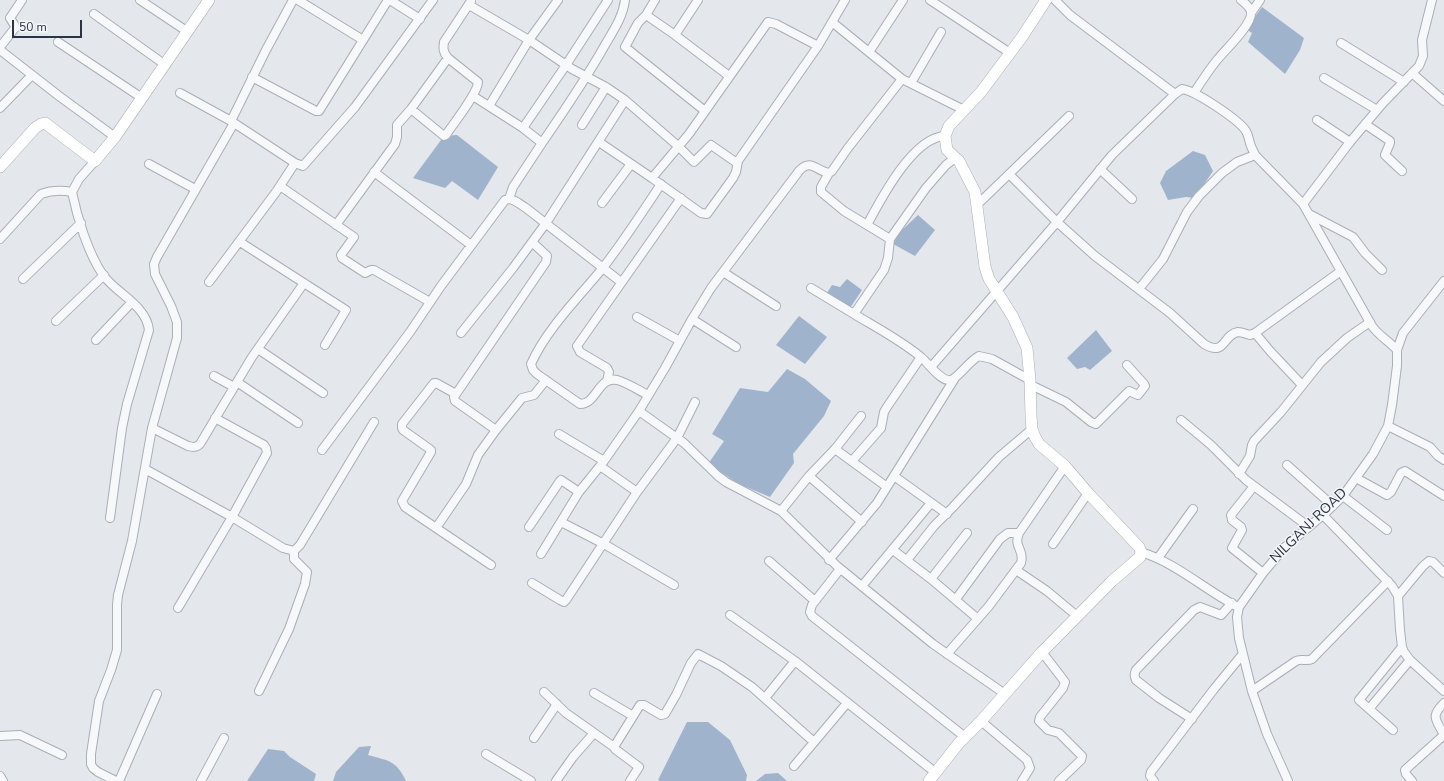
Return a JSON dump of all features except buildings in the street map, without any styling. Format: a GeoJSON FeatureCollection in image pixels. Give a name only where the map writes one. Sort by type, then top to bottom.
{"type":"FeatureCollection","features":[{"type":"Feature","properties":{"kind":"street"},"geometry":{"type":"LineString","coordinates":[[2,41],[15,28],[10,20],[10,16],[22,0]]}},
{"type":"Feature","properties":{"kind":"street"},"geometry":{"type":"LineString","coordinates":[[140,0],[188,32]]}},
{"type":"Feature","properties":{"kind":"street"},"geometry":{"type":"LineString","coordinates":[[110,518],[122,428],[129,398],[149,330],[147,319],[132,302],[115,289],[92,256],[72,192],[79,179],[115,137],[209,0]]}},
{"type":"Feature","properties":{"kind":"street"},"geometry":{"type":"LineString","coordinates":[[156,694],[118,781],[93,768],[90,754],[98,705],[117,650],[118,595],[132,541],[152,428],[175,346],[177,330],[177,322],[171,306],[155,274],[154,264],[157,256],[233,122],[252,78],[293,0]]}},
{"type":"Feature","properties":{"kind":"street"},"geometry":{"type":"LineString","coordinates":[[298,0],[364,40]]}},
{"type":"Feature","properties":{"kind":"street"},"geometry":{"type":"LineString","coordinates":[[252,78],[316,111],[319,111],[389,0],[420,20]]}},
{"type":"Feature","properties":{"kind":"street"},"geometry":{"type":"LineString","coordinates":[[180,93],[233,122],[295,163],[301,166],[305,165],[350,113],[420,20],[433,0]]}},
{"type":"Feature","properties":{"kind":"street"},"geometry":{"type":"LineString","coordinates":[[489,106],[529,40],[558,0]]}},
{"type":"Feature","properties":{"kind":"street"},"geometry":{"type":"LineString","coordinates":[[523,128],[608,0]]}},
{"type":"Feature","properties":{"kind":"street"},"geometry":{"type":"LineString","coordinates":[[322,450],[502,204],[509,199],[513,187],[587,76],[621,15],[624,0]]}},
{"type":"Feature","properties":{"kind":"street"},"geometry":{"type":"LineString","coordinates":[[656,0],[646,16],[638,23],[624,47],[705,111]]}},
{"type":"Feature","properties":{"kind":"street"},"geometry":{"type":"LineString","coordinates":[[675,35],[698,0]]}},
{"type":"Feature","properties":{"kind":"street"},"geometry":{"type":"LineString","coordinates":[[599,142],[701,213],[707,214],[733,178],[736,172],[737,163],[818,46],[845,0]]}},
{"type":"Feature","properties":{"kind":"street"},"geometry":{"type":"LineString","coordinates":[[869,52],[903,0]]}},
{"type":"Feature","properties":{"kind":"street"},"geometry":{"type":"LineString","coordinates":[[930,0],[1010,53]]}},
{"type":"Feature","properties":{"kind":"street"},"geometry":{"type":"LineString","coordinates":[[730,615],[795,661],[847,702],[933,777],[965,736],[981,721],[1042,652],[1121,573],[1140,557],[1141,552],[1139,547],[1088,493],[1065,466],[1040,444],[1035,437],[1032,429],[1027,348],[1013,318],[989,279],[985,267],[975,192],[959,161],[947,150],[945,136],[949,126],[981,92],[1022,38],[1046,0]]}},
{"type":"Feature","properties":{"kind":"street"},"geometry":{"type":"LineString","coordinates":[[1055,0],[1070,15],[1175,94]]}},
{"type":"Feature","properties":{"kind":"street"},"geometry":{"type":"LineString","coordinates":[[1241,0],[1250,9],[1251,13]]}},
{"type":"Feature","properties":{"kind":"street"},"geometry":{"type":"LineString","coordinates":[[1194,93],[1218,58],[1240,34],[1260,0]]}},
{"type":"Feature","properties":{"kind":"street"},"geometry":{"type":"LineString","coordinates":[[1303,204],[1365,124],[1419,66],[1423,56],[1422,40],[1432,0]]}},
{"type":"Feature","properties":{"kind":"street"},"geometry":{"type":"LineString","coordinates":[[411,109],[441,134],[446,135],[473,96],[478,82],[448,58],[444,53],[443,48],[444,42],[470,2],[566,65],[606,87],[625,100],[678,146],[694,162],[710,146],[737,163]]}},
{"type":"Feature","properties":{"kind":"street"},"geometry":{"type":"LineString","coordinates":[[94,14],[164,64]]}},
{"type":"Feature","properties":{"kind":"street"},"geometry":{"type":"LineString","coordinates":[[646,16],[675,35],[729,76]]}},
{"type":"Feature","properties":{"kind":"street"},"geometry":{"type":"LineString","coordinates":[[652,178],[705,111],[768,22],[776,24],[818,46]]}},
{"type":"Feature","properties":{"kind":"street"},"geometry":{"type":"LineString","coordinates":[[832,22],[902,79],[964,110]]}},
{"type":"Feature","properties":{"kind":"street"},"geometry":{"type":"LineString","coordinates":[[911,83],[941,32]]}},
{"type":"Feature","properties":{"kind":"street"},"geometry":{"type":"LineString","coordinates":[[58,42],[142,98]]}},
{"type":"Feature","properties":{"kind":"street"},"geometry":{"type":"LineString","coordinates":[[1341,43],[1404,82]]}},
{"type":"Feature","properties":{"kind":"street"},"geometry":{"type":"LineString","coordinates":[[0,50],[115,137]]}},
{"type":"Feature","properties":{"kind":"street"},"geometry":{"type":"LineString","coordinates":[[336,225],[396,140],[397,126],[448,58]]}},
{"type":"Feature","properties":{"kind":"street"},"geometry":{"type":"LineString","coordinates":[[1412,73],[1444,101]]}},
{"type":"Feature","properties":{"kind":"street"},"geometry":{"type":"LineString","coordinates":[[0,108],[32,74]]}},
{"type":"Feature","properties":{"kind":"street"},"geometry":{"type":"LineString","coordinates":[[1324,78],[1377,110]]}},
{"type":"Feature","properties":{"kind":"street"},"geometry":{"type":"LineString","coordinates":[[890,239],[844,211],[821,192],[821,187],[829,173],[902,79]]}},
{"type":"Feature","properties":{"kind":"street"},"geometry":{"type":"LineString","coordinates":[[582,125],[606,87]]}},
{"type":"Feature","properties":{"kind":"street"},"geometry":{"type":"LineString","coordinates":[[931,367],[1057,222],[1112,155],[1182,88],[1201,96],[1238,122],[1247,132],[1250,146],[1255,154],[1303,204],[1370,322],[1379,335],[1387,340],[1397,350]]}},
{"type":"Feature","properties":{"kind":"street"},"geometry":{"type":"LineString","coordinates":[[473,96],[523,128],[542,143]]}},
{"type":"Feature","properties":{"kind":"street"},"geometry":{"type":"LineString","coordinates":[[461,333],[546,223],[625,100]]}},
{"type":"Feature","properties":{"kind":"street"},"geometry":{"type":"LineString","coordinates":[[977,205],[1069,116]]}},
{"type":"Feature","properties":{"kind":"street"},"geometry":{"type":"LineString","coordinates":[[1317,120],[1350,142]]}},
{"type":"Feature","properties":{"kind":"street"},"geometry":{"type":"LineString","coordinates":[[0,167],[35,128],[45,123],[95,161]]}},
{"type":"Feature","properties":{"kind":"street"},"geometry":{"type":"LineString","coordinates":[[1365,124],[1390,141],[1385,155],[1402,171]]}},
{"type":"Feature","properties":{"kind":"street"},"geometry":{"type":"LineString","coordinates":[[867,225],[888,187],[910,158],[930,140],[938,136],[945,136]]}},
{"type":"Feature","properties":{"kind":"street"},"geometry":{"type":"LineString","coordinates":[[1138,289],[1163,259],[1187,212],[1199,196],[1222,173],[1237,162],[1255,154]]}},
{"type":"Feature","properties":{"kind":"street"},"geometry":{"type":"LineString","coordinates":[[854,314],[884,270],[888,258],[890,239],[926,188],[946,165],[956,158]]}},
{"type":"Feature","properties":{"kind":"street"},"geometry":{"type":"LineString","coordinates":[[209,282],[240,242],[295,163]]}},
{"type":"Feature","properties":{"kind":"street"},"geometry":{"type":"LineString","coordinates":[[149,164],[195,189]]}},
{"type":"Feature","properties":{"kind":"street"},"geometry":{"type":"LineString","coordinates":[[602,204],[631,164]]}},
{"type":"Feature","properties":{"kind":"street"},"geometry":{"type":"LineString","coordinates":[[541,554],[579,492],[602,464],[639,411],[692,319],[723,272],[802,168],[809,165],[829,173]]}},
{"type":"Feature","properties":{"kind":"street"},"geometry":{"type":"LineString","coordinates":[[1100,169],[1132,199]]}},
{"type":"Feature","properties":{"kind":"street"},"geometry":{"type":"LineString","coordinates":[[374,172],[472,246]]}},
{"type":"Feature","properties":{"kind":"street"},"geometry":{"type":"LineString","coordinates":[[1009,174],[1057,222],[1095,256],[1170,313],[1210,348],[1216,349],[1222,346],[1236,333],[1241,332],[1250,335],[1255,333],[1341,271]]}},
{"type":"Feature","properties":{"kind":"street"},"geometry":{"type":"LineString","coordinates":[[661,184],[603,268],[566,312],[531,364],[533,370],[580,404],[585,404],[589,401],[607,381],[610,372],[607,368],[580,352],[577,346],[681,198]]}},
{"type":"Feature","properties":{"kind":"street"},"geometry":{"type":"LineString","coordinates":[[280,186],[354,237],[341,255],[342,258],[365,273],[374,270],[430,302]]}},
{"type":"Feature","properties":{"kind":"street"},"geometry":{"type":"LineString","coordinates":[[0,239],[41,194],[56,190],[72,192]]}},
{"type":"Feature","properties":{"kind":"street"},"geometry":{"type":"LineString","coordinates":[[509,199],[526,208],[621,282]]}},
{"type":"Feature","properties":{"kind":"street"},"geometry":{"type":"LineString","coordinates":[[1309,214],[1353,237],[1365,253],[1382,270]]}},
{"type":"Feature","properties":{"kind":"street"},"geometry":{"type":"LineString","coordinates":[[23,279],[81,223]]}},
{"type":"Feature","properties":{"kind":"street"},"geometry":{"type":"LineString","coordinates":[[240,242],[346,310],[325,345]]}},
{"type":"Feature","properties":{"kind":"street"},"geometry":{"type":"LineString","coordinates":[[496,430],[454,399],[546,262],[547,256],[532,242]]}},
{"type":"Feature","properties":{"kind":"street"},"geometry":{"type":"LineString","coordinates":[[723,272],[776,306]]}},
{"type":"Feature","properties":{"kind":"street"},"geometry":{"type":"LineString","coordinates":[[56,320],[104,275]]}},
{"type":"Feature","properties":{"kind":"street","name":"NILGANJ ROAD"},"geometry":{"type":"LineString","coordinates":[[1235,605],[1285,547],[1343,496],[1373,454],[1388,426],[1397,366],[1397,350],[1403,333],[1444,281]]}},
{"type":"Feature","properties":{"kind":"street"},"geometry":{"type":"LineString","coordinates":[[152,428],[188,446],[197,447],[258,349],[304,283]]}},
{"type":"Feature","properties":{"kind":"street"},"geometry":{"type":"LineString","coordinates":[[811,288],[884,332],[921,357],[941,377],[946,380],[955,378]]}},
{"type":"Feature","properties":{"kind":"street"},"geometry":{"type":"LineString","coordinates":[[96,340],[113,324],[132,302]]}},
{"type":"Feature","properties":{"kind":"street"},"geometry":{"type":"LineString","coordinates":[[637,317],[680,341]]}},
{"type":"Feature","properties":{"kind":"street"},"geometry":{"type":"LineString","coordinates":[[692,319],[736,347]]}},
{"type":"Feature","properties":{"kind":"street"},"geometry":{"type":"LineString","coordinates":[[1239,474],[1250,456],[1254,441],[1274,421],[1321,362],[1347,338],[1370,322]]}},
{"type":"Feature","properties":{"kind":"street"},"geometry":{"type":"LineString","coordinates":[[1255,333],[1302,385]]}},
{"type":"Feature","properties":{"kind":"street"},"geometry":{"type":"LineString","coordinates":[[258,349],[323,393]]}},
{"type":"Feature","properties":{"kind":"street"},"geometry":{"type":"LineString","coordinates":[[829,560],[877,503],[955,378],[972,359],[979,356],[992,359],[1066,402],[1091,422],[1096,424],[1128,391],[1138,395],[1145,386],[1127,365]]}},
{"type":"Feature","properties":{"kind":"street"},"geometry":{"type":"LineString","coordinates":[[852,461],[881,428],[884,412],[921,357]]}},
{"type":"Feature","properties":{"kind":"street"},"geometry":{"type":"LineString","coordinates":[[214,376],[235,385],[298,423]]}},
{"type":"Feature","properties":{"kind":"street"},"geometry":{"type":"LineString","coordinates":[[436,528],[466,484],[478,455],[496,430],[522,398],[534,395],[546,380]]}},
{"type":"Feature","properties":{"kind":"street"},"geometry":{"type":"LineString","coordinates":[[607,381],[618,380],[648,395]]}},
{"type":"Feature","properties":{"kind":"street"},"geometry":{"type":"LineString","coordinates":[[456,394],[436,382],[434,383],[402,424],[403,430],[431,450],[402,501],[405,507],[491,565]]}},
{"type":"Feature","properties":{"kind":"street"},"geometry":{"type":"LineString","coordinates":[[532,583],[564,602],[566,600],[637,492],[677,438],[695,402]]}},
{"type":"Feature","properties":{"kind":"street"},"geometry":{"type":"LineString","coordinates":[[639,411],[677,438],[726,482],[781,511],[829,560],[840,569],[947,654],[1005,694]]}},
{"type":"Feature","properties":{"kind":"street"},"geometry":{"type":"LineString","coordinates":[[781,511],[809,476],[835,449],[861,416]]}},
{"type":"Feature","properties":{"kind":"street"},"geometry":{"type":"LineString","coordinates":[[178,608],[232,517],[267,453],[264,446],[215,418]]}},
{"type":"Feature","properties":{"kind":"street"},"geometry":{"type":"LineString","coordinates":[[1181,420],[1211,445],[1239,474],[1309,526]]}},
{"type":"Feature","properties":{"kind":"street"},"geometry":{"type":"LineString","coordinates":[[259,691],[289,629],[305,584],[307,572],[294,559],[294,551],[304,538],[374,422]]}},
{"type":"Feature","properties":{"kind":"street"},"geometry":{"type":"LineString","coordinates":[[1388,426],[1430,447],[1444,460]]}},
{"type":"Feature","properties":{"kind":"street"},"geometry":{"type":"LineString","coordinates":[[907,560],[934,526],[947,514],[999,457],[1032,429]]}},
{"type":"Feature","properties":{"kind":"street"},"geometry":{"type":"LineString","coordinates":[[559,434],[602,464],[637,492]]}},
{"type":"Feature","properties":{"kind":"street"},"geometry":{"type":"LineString","coordinates":[[835,449],[886,487]]}},
{"type":"Feature","properties":{"kind":"street"},"geometry":{"type":"LineString","coordinates":[[1287,465],[1333,506]]}},
{"type":"Feature","properties":{"kind":"street"},"geometry":{"type":"LineString","coordinates":[[947,654],[992,603],[1021,563],[1023,556],[1016,541],[1019,533],[1065,466]]}},
{"type":"Feature","properties":{"kind":"street"},"geometry":{"type":"LineString","coordinates":[[145,469],[232,517],[283,548],[294,551]]}},
{"type":"Feature","properties":{"kind":"street"},"geometry":{"type":"LineString","coordinates":[[1356,478],[1387,495],[1391,492],[1401,473],[1405,471],[1444,496]]}},
{"type":"Feature","properties":{"kind":"street"},"geometry":{"type":"LineString","coordinates":[[809,476],[862,522]]}},
{"type":"Feature","properties":{"kind":"street"},"geometry":{"type":"LineString","coordinates":[[894,476],[947,514]]}},
{"type":"Feature","properties":{"kind":"street"},"geometry":{"type":"LineString","coordinates":[[529,527],[561,480],[579,492]]}},
{"type":"Feature","properties":{"kind":"street"},"geometry":{"type":"LineString","coordinates":[[1254,486],[1231,515],[1232,520],[1241,527],[1242,530],[1232,548],[1263,573]]}},
{"type":"Feature","properties":{"kind":"street"},"geometry":{"type":"LineString","coordinates":[[1054,544],[1088,493]]}},
{"type":"Feature","properties":{"kind":"street"},"geometry":{"type":"LineString","coordinates":[[1343,496],[1387,530]]}},
{"type":"Feature","properties":{"kind":"street"},"geometry":{"type":"LineString","coordinates":[[862,586],[931,503]]}},
{"type":"Feature","properties":{"kind":"street"},"geometry":{"type":"LineString","coordinates":[[1158,558],[1193,509]]}},
{"type":"Feature","properties":{"kind":"street"},"geometry":{"type":"LineString","coordinates":[[1323,515],[1388,581],[1398,596],[1402,647],[1410,660],[1444,691]]}},
{"type":"Feature","properties":{"kind":"street"},"geometry":{"type":"LineString","coordinates":[[561,522],[604,544],[674,585]]}},
{"type":"Feature","properties":{"kind":"street"},"geometry":{"type":"LineString","coordinates":[[931,579],[967,533]]}},
{"type":"Feature","properties":{"kind":"street"},"geometry":{"type":"LineString","coordinates":[[956,599],[1000,539],[1008,533],[1019,533]]}},
{"type":"Feature","properties":{"kind":"street"},"geometry":{"type":"LineString","coordinates":[[893,550],[956,599],[978,619]]}},
{"type":"Feature","properties":{"kind":"street"},"geometry":{"type":"LineString","coordinates":[[1141,552],[1158,558],[1176,568],[1196,582],[1235,605]]}},
{"type":"Feature","properties":{"kind":"street"},"geometry":{"type":"LineString","coordinates":[[769,561],[815,600]]}},
{"type":"Feature","properties":{"kind":"street"},"geometry":{"type":"LineString","coordinates":[[1398,596],[1429,561],[1444,573]]}},
{"type":"Feature","properties":{"kind":"street"},"geometry":{"type":"LineString","coordinates":[[840,569],[815,600],[810,609],[812,616],[965,736]]}},
{"type":"Feature","properties":{"kind":"street"},"geometry":{"type":"LineString","coordinates":[[1016,570],[1048,591],[1077,616]]}},
{"type":"Feature","properties":{"kind":"street"},"geometry":{"type":"LineString","coordinates":[[1252,691],[1296,661],[1301,659],[1308,661],[1312,660],[1388,581]]}},
{"type":"Feature","properties":{"kind":"street"},"geometry":{"type":"LineString","coordinates":[[1235,605],[1242,655],[1252,691],[1267,734],[1288,781]]}},
{"type":"Feature","properties":{"kind":"street"},"geometry":{"type":"LineString","coordinates":[[1192,719],[1152,693],[1136,680],[1134,673],[1196,608],[1200,607],[1221,615],[1235,605]]}},
{"type":"Feature","properties":{"kind":"street"},"geometry":{"type":"LineString","coordinates":[[1393,730],[1360,702],[1359,698],[1402,647]]}},
{"type":"Feature","properties":{"kind":"street"},"geometry":{"type":"LineString","coordinates":[[1042,652],[1065,682],[1063,688],[1040,717],[1039,721],[1048,730],[1059,733],[1082,756],[1081,760],[1059,781]]}},
{"type":"Feature","properties":{"kind":"street"},"geometry":{"type":"LineString","coordinates":[[614,747],[632,716],[642,704],[661,715],[665,714],[691,663],[698,654],[721,666],[752,687],[814,742]]}},
{"type":"Feature","properties":{"kind":"street"},"geometry":{"type":"LineString","coordinates":[[1154,781],[1150,776],[1151,772],[1242,655]]}},
{"type":"Feature","properties":{"kind":"street"},"geometry":{"type":"LineString","coordinates":[[1369,709],[1410,660]]}},
{"type":"Feature","properties":{"kind":"street"},"geometry":{"type":"LineString","coordinates":[[766,698],[795,661]]}},
{"type":"Feature","properties":{"kind":"street"},"geometry":{"type":"LineString","coordinates":[[544,692],[566,713],[614,747],[617,751],[639,767],[630,781]]}},
{"type":"Feature","properties":{"kind":"street"},"geometry":{"type":"LineString","coordinates":[[594,693],[632,716]]}},
{"type":"Feature","properties":{"kind":"street"},"geometry":{"type":"LineString","coordinates":[[794,766],[847,702]]}},
{"type":"Feature","properties":{"kind":"street"},"geometry":{"type":"LineString","coordinates":[[1412,781],[1406,774],[1405,770],[1444,735],[1435,716],[1436,712],[1444,703]]}},
{"type":"Feature","properties":{"kind":"street"},"geometry":{"type":"LineString","coordinates":[[534,738],[557,704]]}},
{"type":"Feature","properties":{"kind":"street"},"geometry":{"type":"LineString","coordinates":[[981,721],[1027,760],[1030,768],[1022,781]]}},
{"type":"Feature","properties":{"kind":"street"},"geometry":{"type":"LineString","coordinates":[[556,781],[573,757],[594,733]]}},
{"type":"Feature","properties":{"kind":"street"},"geometry":{"type":"LineString","coordinates":[[0,736],[20,735],[62,755]]}},
{"type":"Feature","properties":{"kind":"street"},"geometry":{"type":"LineString","coordinates":[[201,781],[224,738]]}},
{"type":"Feature","properties":{"kind":"street"},"geometry":{"type":"LineString","coordinates":[[486,754],[531,781]]}},
{"type":"Feature","properties":{"kind":"street"},"geometry":{"type":"LineString","coordinates":[[0,776],[3,781]]}},
{"type":"Feature","properties":{"kind":"water"},"geometry":{"type":"Polygon","coordinates":[[[1262,7],[1304,38],[1300,50],[1285,74],[1248,42],[1252,33],[1246,29],[1262,7]]]}},
{"type":"Feature","properties":{"kind":"water"},"geometry":{"type":"Polygon","coordinates":[[[457,135],[498,167],[478,200],[452,181],[445,188],[413,178],[444,136],[457,135]]]}},
{"type":"Feature","properties":{"kind":"water"},"geometry":{"type":"Polygon","coordinates":[[[1193,151],[1205,155],[1213,171],[1195,198],[1186,197],[1168,200],[1160,183],[1166,171],[1193,151]]]}},
{"type":"Feature","properties":{"kind":"water"},"geometry":{"type":"Polygon","coordinates":[[[918,215],[935,230],[915,256],[893,244],[900,232],[918,215]]]}},
{"type":"Feature","properties":{"kind":"water"},"geometry":{"type":"Polygon","coordinates":[[[847,279],[862,290],[850,308],[825,296],[832,285],[840,287],[847,279]]]}},
{"type":"Feature","properties":{"kind":"water"},"geometry":{"type":"Polygon","coordinates":[[[799,316],[827,337],[805,364],[776,345],[799,316]]]}},
{"type":"Feature","properties":{"kind":"water"},"geometry":{"type":"Polygon","coordinates":[[[1096,330],[1112,351],[1090,370],[1085,367],[1077,369],[1067,358],[1096,330]]]}},
{"type":"Feature","properties":{"kind":"water"},"geometry":{"type":"Polygon","coordinates":[[[787,369],[805,379],[831,401],[824,416],[793,454],[794,463],[770,497],[739,484],[708,464],[724,441],[712,434],[740,388],[768,392],[787,369]]]}},
{"type":"Feature","properties":{"kind":"water"},"geometry":{"type":"Polygon","coordinates":[[[687,722],[708,722],[730,740],[747,775],[746,781],[658,780],[687,722]]]}},
{"type":"Feature","properties":{"kind":"water"},"geometry":{"type":"Polygon","coordinates":[[[371,746],[368,755],[391,762],[399,769],[406,781],[333,781],[336,772],[359,747],[371,746]]]}},
{"type":"Feature","properties":{"kind":"water"},"geometry":{"type":"Polygon","coordinates":[[[268,749],[284,751],[290,757],[316,774],[314,781],[247,781],[268,749]]]}},
{"type":"Feature","properties":{"kind":"water"},"geometry":{"type":"Polygon","coordinates":[[[778,773],[787,781],[756,781],[765,774],[778,773]]]}}]}
